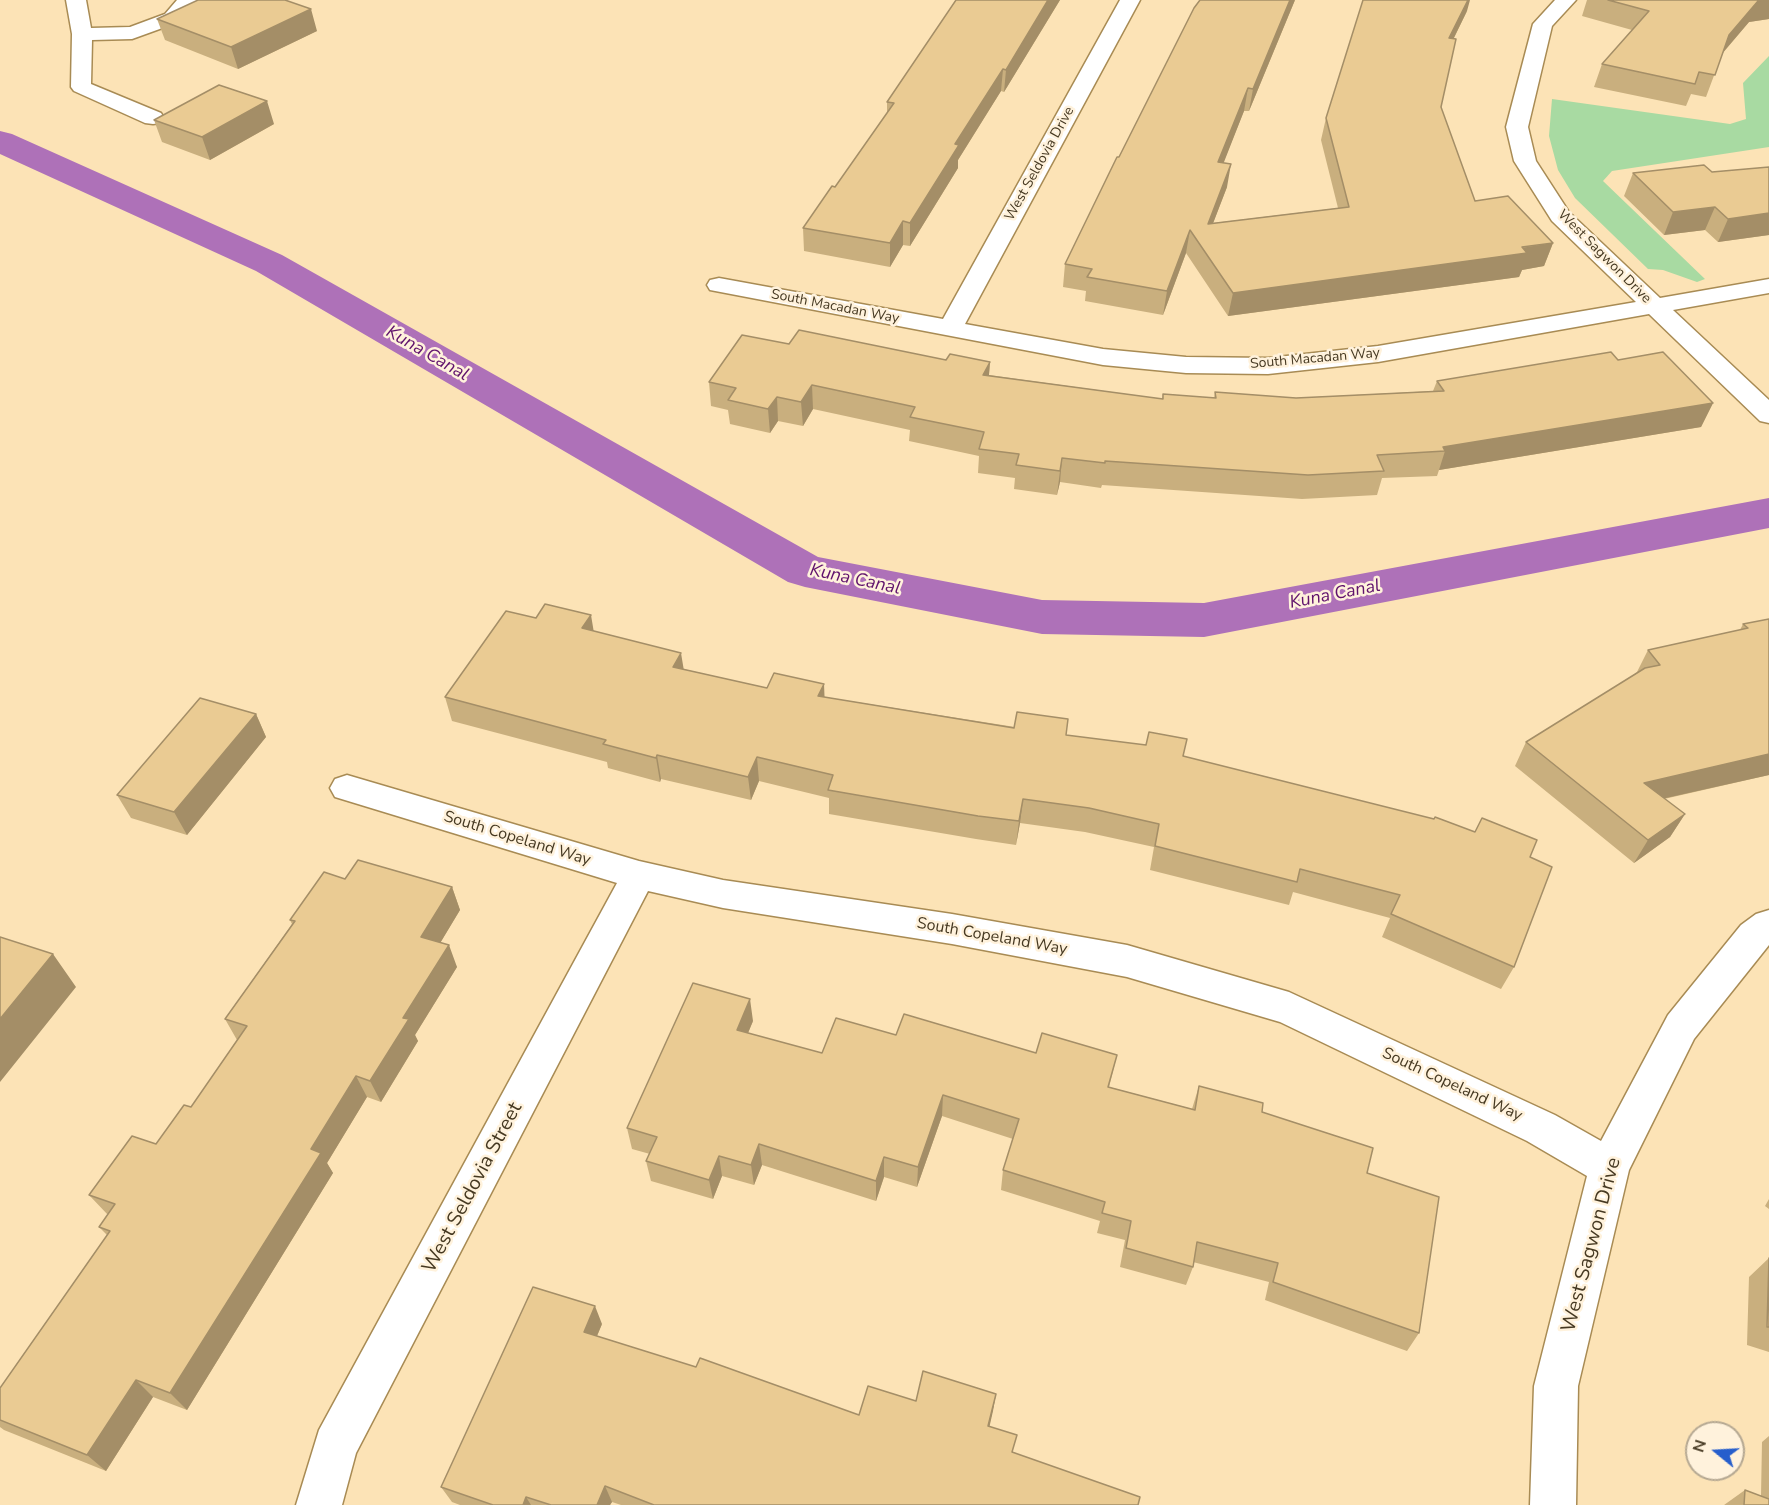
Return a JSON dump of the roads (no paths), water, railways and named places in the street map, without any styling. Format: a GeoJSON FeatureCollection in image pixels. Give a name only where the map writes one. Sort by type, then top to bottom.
{"type":"FeatureCollection","features":[{"type":"Feature","properties":{"kind":"street"},"geometry":{"type":"LineString","coordinates":[[75,0],[82,34],[81,87],[153,118]]}},
{"type":"Feature","properties":{"kind":"street"},"geometry":{"type":"LineString","coordinates":[[82,34],[132,33],[172,18],[188,0]]}},
{"type":"Feature","properties":{"kind":"street","name":"West Seldovia Drive"},"geometry":{"type":"LineString","coordinates":[[950,328],[1130,0]]}},
{"type":"Feature","properties":{"kind":"street","name":"West Sagwon Drive"},"geometry":{"type":"LineString","coordinates":[[1566,0],[1543,24],[1517,127],[1525,161],[1560,216],[1769,416]]}},
{"type":"Feature","properties":{"kind":"street","name":"South Macadan Way"},"geometry":{"type":"LineString","coordinates":[[719,285],[1103,357],[1186,365],[1268,366],[1378,354],[1769,286]]}},
{"type":"Feature","properties":{"kind":"street","name":"South Copeland Way"},"geometry":{"type":"LineString","coordinates":[[347,788],[639,875],[723,894],[952,929],[1127,961],[1289,1008],[1541,1128],[1609,1167]]}},
{"type":"Feature","properties":{"kind":"street","name":"West Seldovia Street"},"geometry":{"type":"LineString","coordinates":[[320,1505],[335,1446],[639,875]]}},
{"type":"Feature","properties":{"kind":"street","name":"West Sagwon Drive"},"geometry":{"type":"LineString","coordinates":[[1553,1505],[1556,1386],[1609,1167],[1681,1027],[1764,936]]}},
{"type":"Feature","properties":{"kind":"waterway","name":"Kuna Canal"},"geometry":{"type":"LineString","coordinates":[[0,141],[269,263],[805,571],[1042,617],[1204,620],[1769,513]]}}]}
